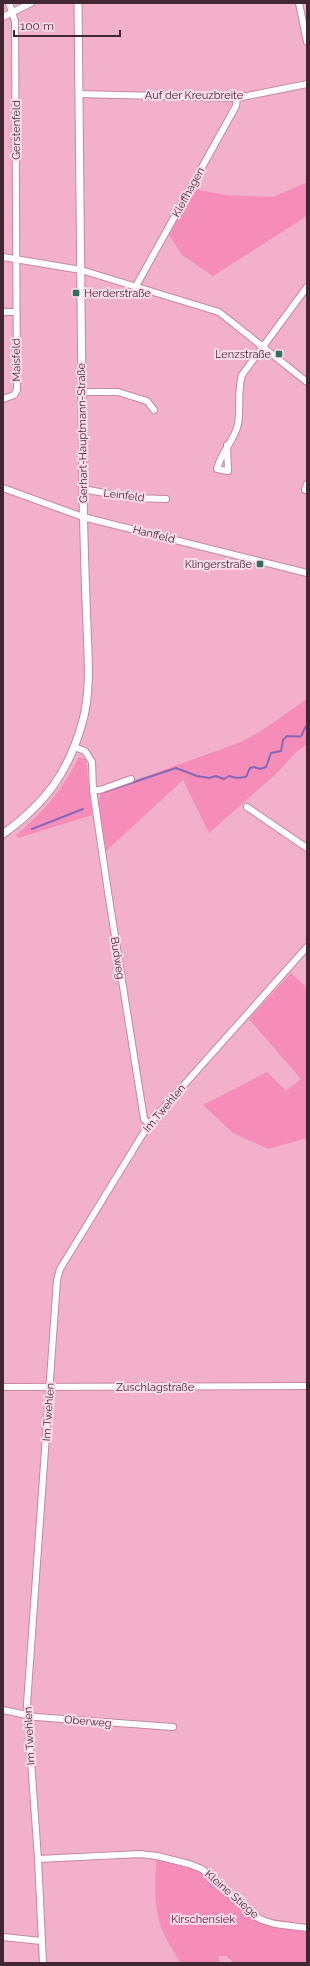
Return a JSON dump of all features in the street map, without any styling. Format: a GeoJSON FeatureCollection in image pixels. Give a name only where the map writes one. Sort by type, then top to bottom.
{"type":"FeatureCollection","features":[{"type":"Feature","properties":{"kind":"street","name":"Gerstenfeld"},"geometry":{"type":"LineString","coordinates":[[9,3],[15,21],[16,259]]}},
{"type":"Feature","properties":{"kind":"street"},"geometry":{"type":"LineString","coordinates":[[3,17],[31,3]]}},
{"type":"Feature","properties":{"kind":"street","name":"Gerhart-Hauptmann-Straße"},"geometry":{"type":"LineString","coordinates":[[3,834],[20,822],[60,779],[74,747],[83,718],[87,696],[81,392],[78,3]]}},
{"type":"Feature","properties":{"kind":"street"},"geometry":{"type":"LineString","coordinates":[[299,3],[307,42]]}},
{"type":"Feature","properties":{"kind":"street","name":"Auf der Kreuzbreite"},"geometry":{"type":"LineString","coordinates":[[79,94],[237,98],[307,84]]}},
{"type":"Feature","properties":{"kind":"street","name":"Kleffhagen"},"geometry":{"type":"LineString","coordinates":[[136,286],[236,106],[237,98]]}},
{"type":"Feature","properties":{"kind":"street"},"geometry":{"type":"LineString","coordinates":[[3,257],[81,270],[219,312],[307,382]]}},
{"type":"Feature","properties":{"kind":"street","name":"Maisfeld"},"geometry":{"type":"LineString","coordinates":[[3,399],[14,395],[17,390],[16,259]]}},
{"type":"Feature","properties":{"kind":"street"},"geometry":{"type":"LineString","coordinates":[[227,445],[239,423],[239,389],[242,375],[307,287]]}},
{"type":"Feature","properties":{"kind":"street"},"geometry":{"type":"LineString","coordinates":[[3,312],[16,312]]}},
{"type":"Feature","properties":{"kind":"street"},"geometry":{"type":"LineString","coordinates":[[81,392],[118,392],[147,400],[154,410]]}},
{"type":"Feature","properties":{"kind":"street"},"geometry":{"type":"LineString","coordinates":[[307,484],[305,490],[307,490]]}},
{"type":"Feature","properties":{"kind":"street","name":"Hanffeld"},"geometry":{"type":"LineString","coordinates":[[3,488],[83,517],[307,573]]}},
{"type":"Feature","properties":{"kind":"street","name":"Leinfeld"},"geometry":{"type":"LineString","coordinates":[[83,489],[132,498],[166,499]]}},
{"type":"Feature","properties":{"kind":"street","name":"Budweg"},"geometry":{"type":"LineString","coordinates":[[74,747],[85,751],[92,762],[93,790],[144,1119],[149,1124]]}},
{"type":"Feature","properties":{"kind":"street"},"geometry":{"type":"LineString","coordinates":[[93,790],[100,790],[131,779]]}},
{"type":"Feature","properties":{"kind":"street"},"geometry":{"type":"LineString","coordinates":[[247,807],[307,848]]}},
{"type":"Feature","properties":{"kind":"street","name":"Im Twehlen"},"geometry":{"type":"LineString","coordinates":[[42,1963],[38,1859],[27,1715],[57,1280],[60,1269],[149,1124],[307,947]]}},
{"type":"Feature","properties":{"kind":"street","name":"Zuschlagstraße"},"geometry":{"type":"LineString","coordinates":[[3,1387],[307,1386]]}},
{"type":"Feature","properties":{"kind":"street","name":"Oberweg"},"geometry":{"type":"LineString","coordinates":[[3,1710],[27,1715],[174,1727]]}},
{"type":"Feature","properties":{"kind":"street","name":"Kleine Stiege"},"geometry":{"type":"LineString","coordinates":[[38,1859],[140,1854],[157,1856],[189,1864],[207,1873],[256,1917],[275,1924],[307,1928]]}},
{"type":"Feature","properties":{"kind":"street"},"geometry":{"type":"LineString","coordinates":[[3,1937],[41,1941]]}},
{"type":"Feature","properties":{"kind":"green space"},"geometry":{"type":"Polygon","coordinates":[[[307,182],[307,216],[213,276],[182,255],[169,235],[194,189],[226,195],[273,197],[307,182]]]}},
{"type":"Feature","properties":{"kind":"green space"},"geometry":{"type":"Polygon","coordinates":[[[307,699],[307,745],[298,750],[276,774],[209,833],[183,780],[106,851],[99,804],[100,793],[241,742],[261,731],[307,699]]]}},
{"type":"Feature","properties":{"kind":"green space"},"geometry":{"type":"Polygon","coordinates":[[[79,757],[86,759],[92,815],[18,838],[16,835],[44,809],[60,790],[79,757]]]}},
{"type":"Feature","properties":{"kind":"green space"},"geometry":{"type":"Polygon","coordinates":[[[291,973],[307,988],[307,1138],[268,1149],[233,1133],[203,1105],[267,1072],[286,1091],[301,1079],[249,1019],[291,973]]]}},
{"type":"Feature","properties":{"kind":"green space","name":"Kirschensiek"},"geometry":{"type":"Polygon","coordinates":[[[157,1853],[200,1865],[218,1879],[249,1909],[264,1918],[307,1924],[307,1963],[233,1963],[227,1956],[218,1956],[220,1963],[180,1963],[164,1934],[156,1906],[155,1888],[157,1853]]]}},
{"type":"Feature","properties":{"kind":"waterway"},"geometry":{"type":"LineString","coordinates":[[104,792],[176,768],[197,776],[209,778],[216,776],[224,779],[229,776],[237,778],[246,777],[250,768],[254,767],[260,769],[266,767],[271,753],[281,751],[283,740],[287,736],[302,736],[307,725]]}},
{"type":"Feature","properties":{"kind":"waterway"},"geometry":{"type":"LineString","coordinates":[[32,829],[83,809]]}},
{"type":"Feature","properties":{"kind":"place","name":"Herderstraße"},"geometry":{"type":"Point","coordinates":[76,293]}},
{"type":"Feature","properties":{"kind":"place","name":"Lenzstraße"},"geometry":{"type":"Point","coordinates":[279,354]}},
{"type":"Feature","properties":{"kind":"place","name":"Klingerstraße"},"geometry":{"type":"Point","coordinates":[260,564]}}]}
